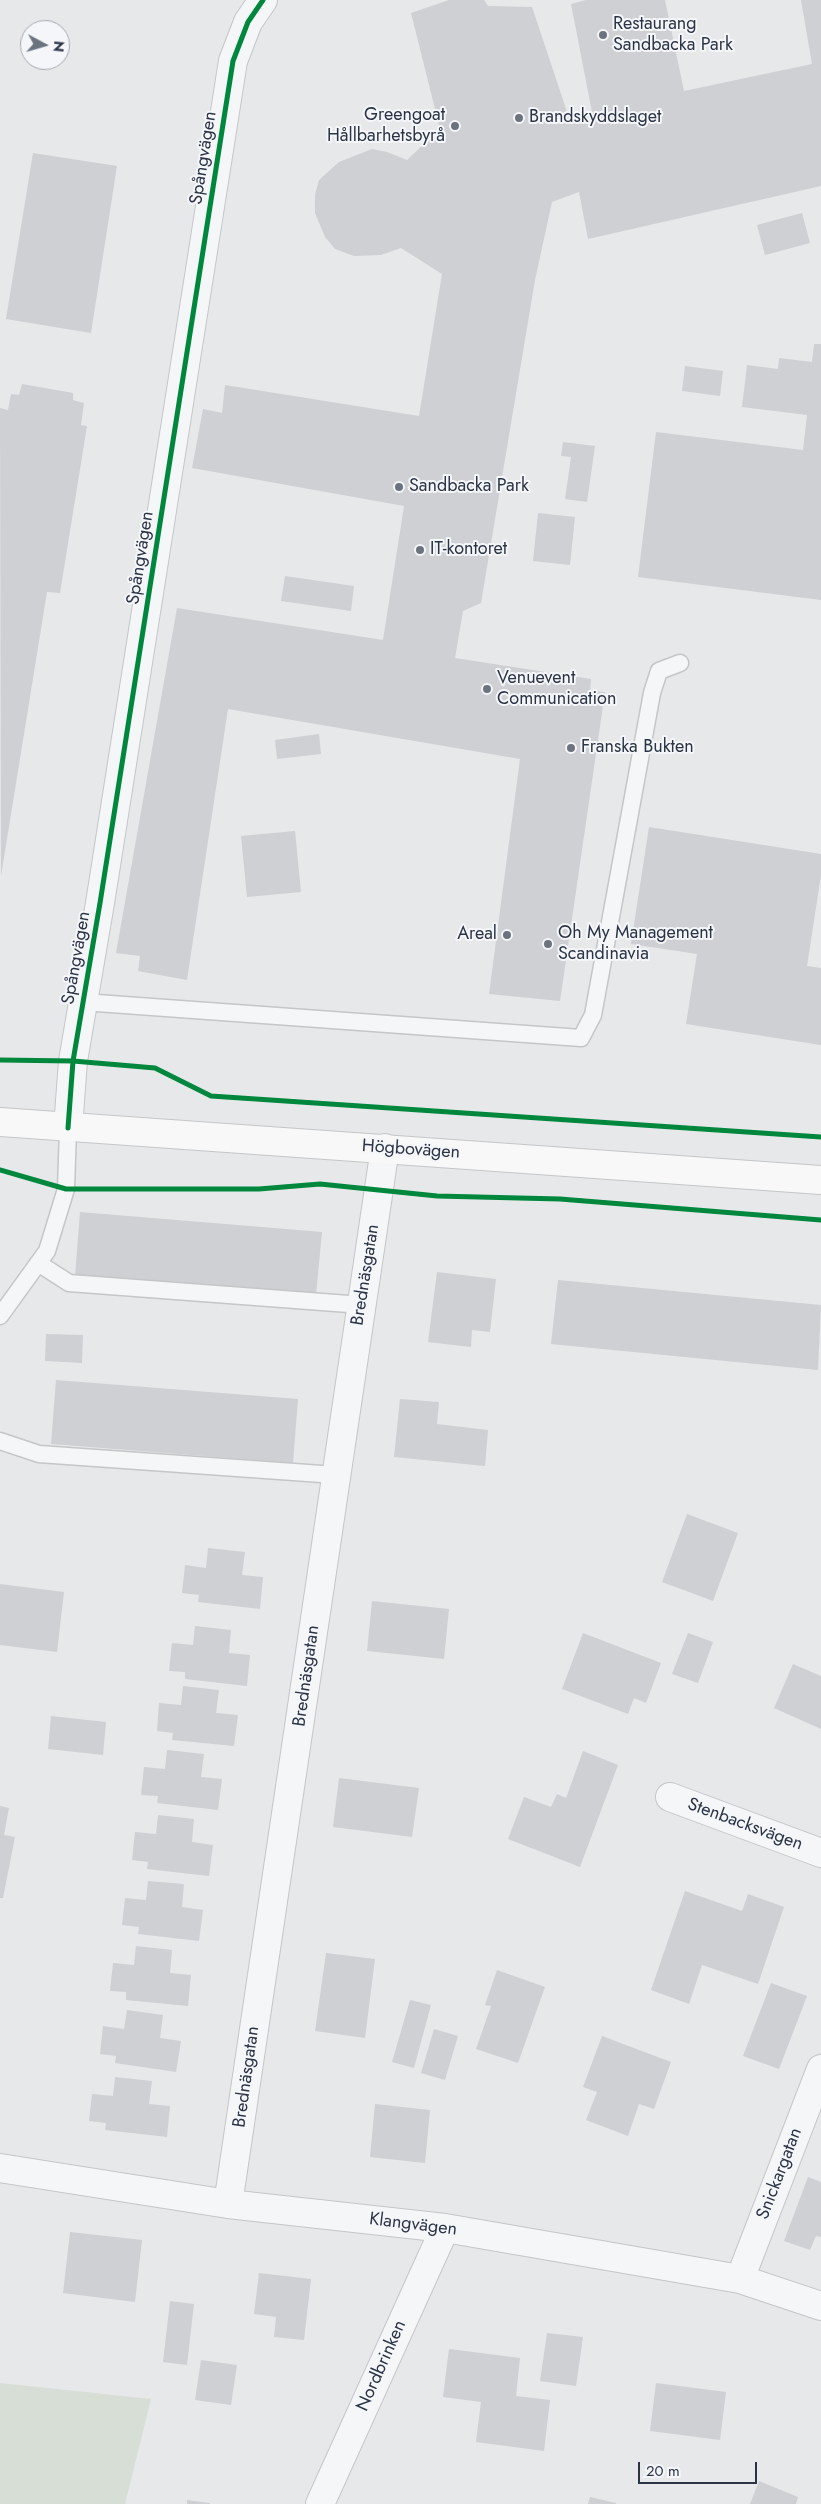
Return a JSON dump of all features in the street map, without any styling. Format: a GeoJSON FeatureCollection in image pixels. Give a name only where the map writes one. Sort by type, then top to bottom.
{"type":"FeatureCollection","features":[{"type":"Feature","properties":{"kind":"main road","name":"Högbovägen"},"geometry":{"type":"LineString","coordinates":[[0,1122],[821,1180]]}},
{"type":"Feature","properties":{"kind":"street","name":"Spångvägen"},"geometry":{"type":"LineString","coordinates":[[68,1128],[73,1061],[233,61],[248,22],[264,0]]}},
{"type":"Feature","properties":{"kind":"street","name":"Brednäsgatan"},"geometry":{"type":"LineString","coordinates":[[228,2204],[385,1148]]}},
{"type":"Feature","properties":{"kind":"street","name":"Stenbacksvägen"},"geometry":{"type":"LineString","coordinates":[[670,1797],[821,1853]]}},
{"type":"Feature","properties":{"kind":"street","name":"Snickargatan"},"geometry":{"type":"LineString","coordinates":[[740,2279],[821,2069]]}},
{"type":"Feature","properties":{"kind":"street","name":"Klangvägen"},"geometry":{"type":"LineString","coordinates":[[0,2168],[228,2204],[445,2228],[740,2279],[821,2306]]}},
{"type":"Feature","properties":{"kind":"street","name":"Nordbrinken"},"geometry":{"type":"LineString","coordinates":[[320,2504],[445,2228]]}},
{"type":"Feature","properties":{"kind":"lane"},"geometry":{"type":"LineString","coordinates":[[83,1002],[581,1038],[593,1015],[652,693],[659,671],[680,663]]}},
{"type":"Feature","properties":{"kind":"lane"},"geometry":{"type":"LineString","coordinates":[[0,1316],[47,1251],[66,1189],[68,1128]]}},
{"type":"Feature","properties":{"kind":"lane"},"geometry":{"type":"LineString","coordinates":[[38,1263],[69,1283],[362,1305]]}},
{"type":"Feature","properties":{"kind":"lane"},"geometry":{"type":"LineString","coordinates":[[0,1441],[39,1454],[336,1475]]}},
{"type":"Feature","properties":{"kind":"shaded area"},"geometry":{"type":"Polygon","coordinates":[[[0,2383],[151,2399],[125,2504],[0,2504],[0,2383]]]}},
{"type":"Feature","properties":{"kind":"building","name":"Sandbacka Park"},"geometry":{"type":"Polygon","coordinates":[[[449,0],[484,0],[488,6],[532,7],[569,118],[592,112],[571,4],[586,0],[665,0],[684,91],[812,64],[801,0],[821,0],[821,186],[588,239],[579,192],[552,202],[535,280],[481,603],[463,611],[455,658],[591,679],[590,691],[605,692],[560,1001],[489,994],[520,759],[228,709],[187,980],[138,971],[140,956],[116,953],[177,608],[383,640],[404,506],[192,468],[203,409],[222,413],[225,385],[419,416],[442,274],[401,248],[381,255],[354,256],[335,249],[325,237],[315,213],[315,195],[319,180],[339,162],[372,149],[387,152],[407,160],[440,129],[411,13],[449,0]]]}},
{"type":"Feature","properties":{"kind":"building"},"geometry":{"type":"Polygon","coordinates":[[[33,153],[117,166],[91,333],[6,319],[33,153]]]}},
{"type":"Feature","properties":{"kind":"building"},"geometry":{"type":"Polygon","coordinates":[[[802,213],[810,243],[765,255],[757,225],[802,213]]]}},
{"type":"Feature","properties":{"kind":"building"},"geometry":{"type":"Polygon","coordinates":[[[814,344],[821,344],[821,600],[638,577],[656,432],[803,450],[807,415],[742,407],[747,365],[778,369],[779,358],[812,362],[814,344]]]}},
{"type":"Feature","properties":{"kind":"building"},"geometry":{"type":"Polygon","coordinates":[[[685,366],[723,371],[720,396],[682,391],[685,366]]]}},
{"type":"Feature","properties":{"kind":"building"},"geometry":{"type":"Polygon","coordinates":[[[22,384],[73,393],[73,400],[84,403],[81,425],[87,426],[60,593],[47,592],[1,876],[0,408],[8,410],[11,394],[19,395],[22,384]]]}},
{"type":"Feature","properties":{"kind":"building"},"geometry":{"type":"Polygon","coordinates":[[[563,442],[595,446],[587,502],[565,499],[571,457],[561,456],[563,442]]]}},
{"type":"Feature","properties":{"kind":"building"},"geometry":{"type":"Polygon","coordinates":[[[538,513],[575,517],[570,565],[533,561],[538,513]]]}},
{"type":"Feature","properties":{"kind":"building"},"geometry":{"type":"Polygon","coordinates":[[[285,576],[354,586],[351,611],[281,601],[285,576]]]}},
{"type":"Feature","properties":{"kind":"building"},"geometry":{"type":"Polygon","coordinates":[[[319,734],[321,754],[277,759],[275,740],[319,734]]]}},
{"type":"Feature","properties":{"kind":"building"},"geometry":{"type":"Polygon","coordinates":[[[649,827],[821,854],[821,875],[807,966],[821,968],[821,1045],[686,1024],[697,954],[631,944],[649,827]]]}},
{"type":"Feature","properties":{"kind":"building"},"geometry":{"type":"Polygon","coordinates":[[[295,831],[301,892],[247,897],[241,836],[295,831]]]}},
{"type":"Feature","properties":{"kind":"building"},"geometry":{"type":"Polygon","coordinates":[[[80,1212],[322,1232],[316,1295],[75,1276],[80,1212]]]}},
{"type":"Feature","properties":{"kind":"building"},"geometry":{"type":"Polygon","coordinates":[[[437,1272],[496,1279],[490,1332],[472,1330],[471,1347],[428,1342],[437,1272]]]}},
{"type":"Feature","properties":{"kind":"building"},"geometry":{"type":"Polygon","coordinates":[[[558,1280],[821,1305],[818,1370],[551,1344],[558,1280]]]}},
{"type":"Feature","properties":{"kind":"building"},"geometry":{"type":"Polygon","coordinates":[[[46,1334],[83,1335],[82,1363],[45,1361],[46,1334]]]}},
{"type":"Feature","properties":{"kind":"building"},"geometry":{"type":"Polygon","coordinates":[[[56,1380],[298,1399],[293,1463],[51,1444],[56,1380]]]}},
{"type":"Feature","properties":{"kind":"building"},"geometry":{"type":"Polygon","coordinates":[[[400,1399],[439,1402],[437,1424],[488,1430],[485,1466],[394,1457],[400,1399]]]}},
{"type":"Feature","properties":{"kind":"building"},"geometry":{"type":"Polygon","coordinates":[[[687,1514],[738,1533],[713,1601],[662,1582],[687,1514]]]}},
{"type":"Feature","properties":{"kind":"building"},"geometry":{"type":"Polygon","coordinates":[[[208,1548],[245,1552],[242,1575],[263,1577],[260,1609],[198,1602],[199,1595],[182,1593],[185,1565],[206,1568],[208,1548]]]}},
{"type":"Feature","properties":{"kind":"building"},"geometry":{"type":"Polygon","coordinates":[[[0,1584],[64,1592],[57,1652],[0,1645],[0,1584]]]}},
{"type":"Feature","properties":{"kind":"building"},"geometry":{"type":"Polygon","coordinates":[[[372,1601],[449,1609],[444,1659],[367,1651],[372,1601]]]}},
{"type":"Feature","properties":{"kind":"building"},"geometry":{"type":"Polygon","coordinates":[[[195,1626],[231,1630],[229,1653],[250,1655],[247,1686],[185,1679],[185,1672],[169,1671],[172,1643],[193,1645],[195,1626]]]}},
{"type":"Feature","properties":{"kind":"building"},"geometry":{"type":"Polygon","coordinates":[[[583,1633],[661,1663],[646,1703],[634,1698],[628,1714],[562,1689],[583,1633]]]}},
{"type":"Feature","properties":{"kind":"building"},"geometry":{"type":"Polygon","coordinates":[[[688,1633],[713,1642],[698,1683],[672,1674],[688,1633]]]}},
{"type":"Feature","properties":{"kind":"building"},"geometry":{"type":"Polygon","coordinates":[[[793,1664],[821,1676],[821,1729],[774,1708],[793,1664]]]}},
{"type":"Feature","properties":{"kind":"building"},"geometry":{"type":"Polygon","coordinates":[[[183,1686],[219,1690],[216,1713],[238,1715],[234,1746],[172,1740],[173,1733],[157,1731],[159,1703],[181,1705],[183,1686]]]}},
{"type":"Feature","properties":{"kind":"building"},"geometry":{"type":"Polygon","coordinates":[[[51,1716],[106,1722],[103,1755],[48,1749],[51,1716]]]}},
{"type":"Feature","properties":{"kind":"building"},"geometry":{"type":"Polygon","coordinates":[[[167,1750],[204,1754],[201,1777],[222,1779],[218,1810],[157,1803],[158,1796],[141,1795],[144,1767],[165,1769],[167,1750]]]}},
{"type":"Feature","properties":{"kind":"building"},"geometry":{"type":"Polygon","coordinates":[[[583,1751],[618,1765],[580,1867],[508,1839],[524,1797],[551,1807],[557,1794],[566,1798],[583,1751]]]}},
{"type":"Feature","properties":{"kind":"building"},"geometry":{"type":"Polygon","coordinates":[[[339,1778],[419,1788],[412,1837],[333,1827],[339,1778]]]}},
{"type":"Feature","properties":{"kind":"building"},"geometry":{"type":"Polygon","coordinates":[[[0,1806],[9,1808],[4,1835],[15,1837],[3,1898],[0,1898],[0,1806]]]}},
{"type":"Feature","properties":{"kind":"building"},"geometry":{"type":"Polygon","coordinates":[[[158,1815],[194,1819],[192,1842],[213,1845],[209,1876],[147,1869],[148,1862],[132,1860],[135,1832],[156,1834],[158,1815]]]}},
{"type":"Feature","properties":{"kind":"building"},"geometry":{"type":"Polygon","coordinates":[[[148,1881],[184,1884],[182,1907],[203,1910],[199,1941],[138,1934],[139,1927],[122,1925],[125,1898],[146,1900],[148,1881]]]}},
{"type":"Feature","properties":{"kind":"building"},"geometry":{"type":"Polygon","coordinates":[[[685,1891],[742,1911],[748,1894],[784,1907],[758,1984],[702,1965],[689,2004],[651,1990],[685,1891]]]}},
{"type":"Feature","properties":{"kind":"building"},"geometry":{"type":"Polygon","coordinates":[[[136,1946],[172,1950],[170,1973],[191,1975],[188,2006],[126,2000],[126,1992],[110,1991],[113,1963],[134,1965],[136,1946]]]}},
{"type":"Feature","properties":{"kind":"building"},"geometry":{"type":"Polygon","coordinates":[[[326,1953],[375,1959],[365,2038],[315,2031],[326,1953]]]}},
{"type":"Feature","properties":{"kind":"building"},"geometry":{"type":"Polygon","coordinates":[[[497,1970],[545,1987],[518,2063],[476,2049],[491,2006],[485,2005],[497,1970]]]}},
{"type":"Feature","properties":{"kind":"building"},"geometry":{"type":"Polygon","coordinates":[[[771,1983],[807,1996],[779,2069],[743,2056],[771,1983]]]}},
{"type":"Feature","properties":{"kind":"building"},"geometry":{"type":"Polygon","coordinates":[[[410,2000],[431,2005],[414,2068],[392,2062],[410,2000]]]}},
{"type":"Feature","properties":{"kind":"building"},"geometry":{"type":"Polygon","coordinates":[[[127,2010],[163,2015],[160,2038],[181,2041],[176,2072],[115,2063],[116,2056],[100,2054],[103,2026],[124,2029],[127,2010]]]}},
{"type":"Feature","properties":{"kind":"building"},"geometry":{"type":"Polygon","coordinates":[[[434,2029],[458,2036],[445,2080],[421,2073],[434,2029]]]}},
{"type":"Feature","properties":{"kind":"building"},"geometry":{"type":"Polygon","coordinates":[[[602,2036],[671,2062],[654,2109],[639,2104],[628,2136],[586,2120],[597,2092],[583,2087],[602,2036]]]}},
{"type":"Feature","properties":{"kind":"building"},"geometry":{"type":"Polygon","coordinates":[[[115,2077],[152,2081],[149,2104],[170,2106],[167,2137],[105,2130],[106,2123],[89,2121],[92,2094],[113,2096],[115,2077]]]}},
{"type":"Feature","properties":{"kind":"building"},"geometry":{"type":"Polygon","coordinates":[[[375,2104],[430,2110],[425,2163],[370,2157],[375,2104]]]}},
{"type":"Feature","properties":{"kind":"building"},"geometry":{"type":"Polygon","coordinates":[[[808,2177],[821,2182],[821,2237],[816,2236],[810,2250],[784,2241],[808,2177]]]}},
{"type":"Feature","properties":{"kind":"building"},"geometry":{"type":"Polygon","coordinates":[[[70,2232],[142,2240],[135,2302],[63,2293],[70,2232]]]}},
{"type":"Feature","properties":{"kind":"building"},"geometry":{"type":"Polygon","coordinates":[[[259,2273],[311,2279],[304,2340],[274,2337],[276,2317],[254,2314],[259,2273]]]}},
{"type":"Feature","properties":{"kind":"building"},"geometry":{"type":"Polygon","coordinates":[[[170,2301],[194,2304],[187,2365],[163,2362],[170,2301]]]}},
{"type":"Feature","properties":{"kind":"building"},"geometry":{"type":"Polygon","coordinates":[[[547,2333],[583,2337],[576,2386],[540,2381],[547,2333]]]}},
{"type":"Feature","properties":{"kind":"building"},"geometry":{"type":"Polygon","coordinates":[[[449,2349],[520,2358],[516,2396],[550,2400],[544,2451],[476,2442],[481,2402],[443,2397],[449,2349]]]}},
{"type":"Feature","properties":{"kind":"building"},"geometry":{"type":"Polygon","coordinates":[[[201,2360],[237,2365],[231,2405],[195,2400],[201,2360]]]}},
{"type":"Feature","properties":{"kind":"building"},"geometry":{"type":"Polygon","coordinates":[[[656,2383],[726,2392],[720,2440],[650,2431],[656,2383]]]}},
{"type":"Feature","properties":{"kind":"building"},"geometry":{"type":"Polygon","coordinates":[[[759,2481],[798,2497],[796,2504],[750,2504],[759,2481]]]}},
{"type":"Feature","properties":{"kind":"building"},"geometry":{"type":"Polygon","coordinates":[[[590,2497],[616,2503],[616,2504],[588,2504],[590,2497]]]}},
{"type":"Feature","properties":{"kind":"building"},"geometry":{"type":"Polygon","coordinates":[[[187,2500],[210,2503],[210,2504],[187,2504],[187,2500]]]}},
{"type":"Feature","properties":{"kind":"cycle path"},"geometry":{"type":"LineString","coordinates":[[68,1128],[73,1061],[100,903],[233,61],[248,22],[263,0]]}},
{"type":"Feature","properties":{"kind":"cycle path"},"geometry":{"type":"LineString","coordinates":[[0,1060],[73,1061],[155,1068],[211,1096],[821,1137]]}},
{"type":"Feature","properties":{"kind":"cycle path"},"geometry":{"type":"LineString","coordinates":[[0,1170],[66,1189],[259,1189],[320,1184],[437,1196],[560,1199],[821,1220]]}},
{"type":"Feature","properties":{"kind":"place","name":"Restaurang Sandbacka Park"},"geometry":{"type":"Point","coordinates":[603,35]}},
{"type":"Feature","properties":{"kind":"place","name":"Brandskyddslaget"},"geometry":{"type":"Point","coordinates":[519,118]}},
{"type":"Feature","properties":{"kind":"place","name":"Greengoat Hållbarhetsbyrå"},"geometry":{"type":"Point","coordinates":[455,126]}},
{"type":"Feature","properties":{"kind":"place","name":"Sandbacka Park"},"geometry":{"type":"Point","coordinates":[399,487]}},
{"type":"Feature","properties":{"kind":"place","name":"IT-kontoret"},"geometry":{"type":"Point","coordinates":[420,550]}},
{"type":"Feature","properties":{"kind":"place","name":"Venuevent Communication"},"geometry":{"type":"Point","coordinates":[487,689]}},
{"type":"Feature","properties":{"kind":"place","name":"Franska Bukten"},"geometry":{"type":"Point","coordinates":[571,748]}},
{"type":"Feature","properties":{"kind":"place","name":"Areal"},"geometry":{"type":"Point","coordinates":[507,935]}},
{"type":"Feature","properties":{"kind":"place","name":"Oh My Management Scandinavia"},"geometry":{"type":"Point","coordinates":[548,944]}}]}
